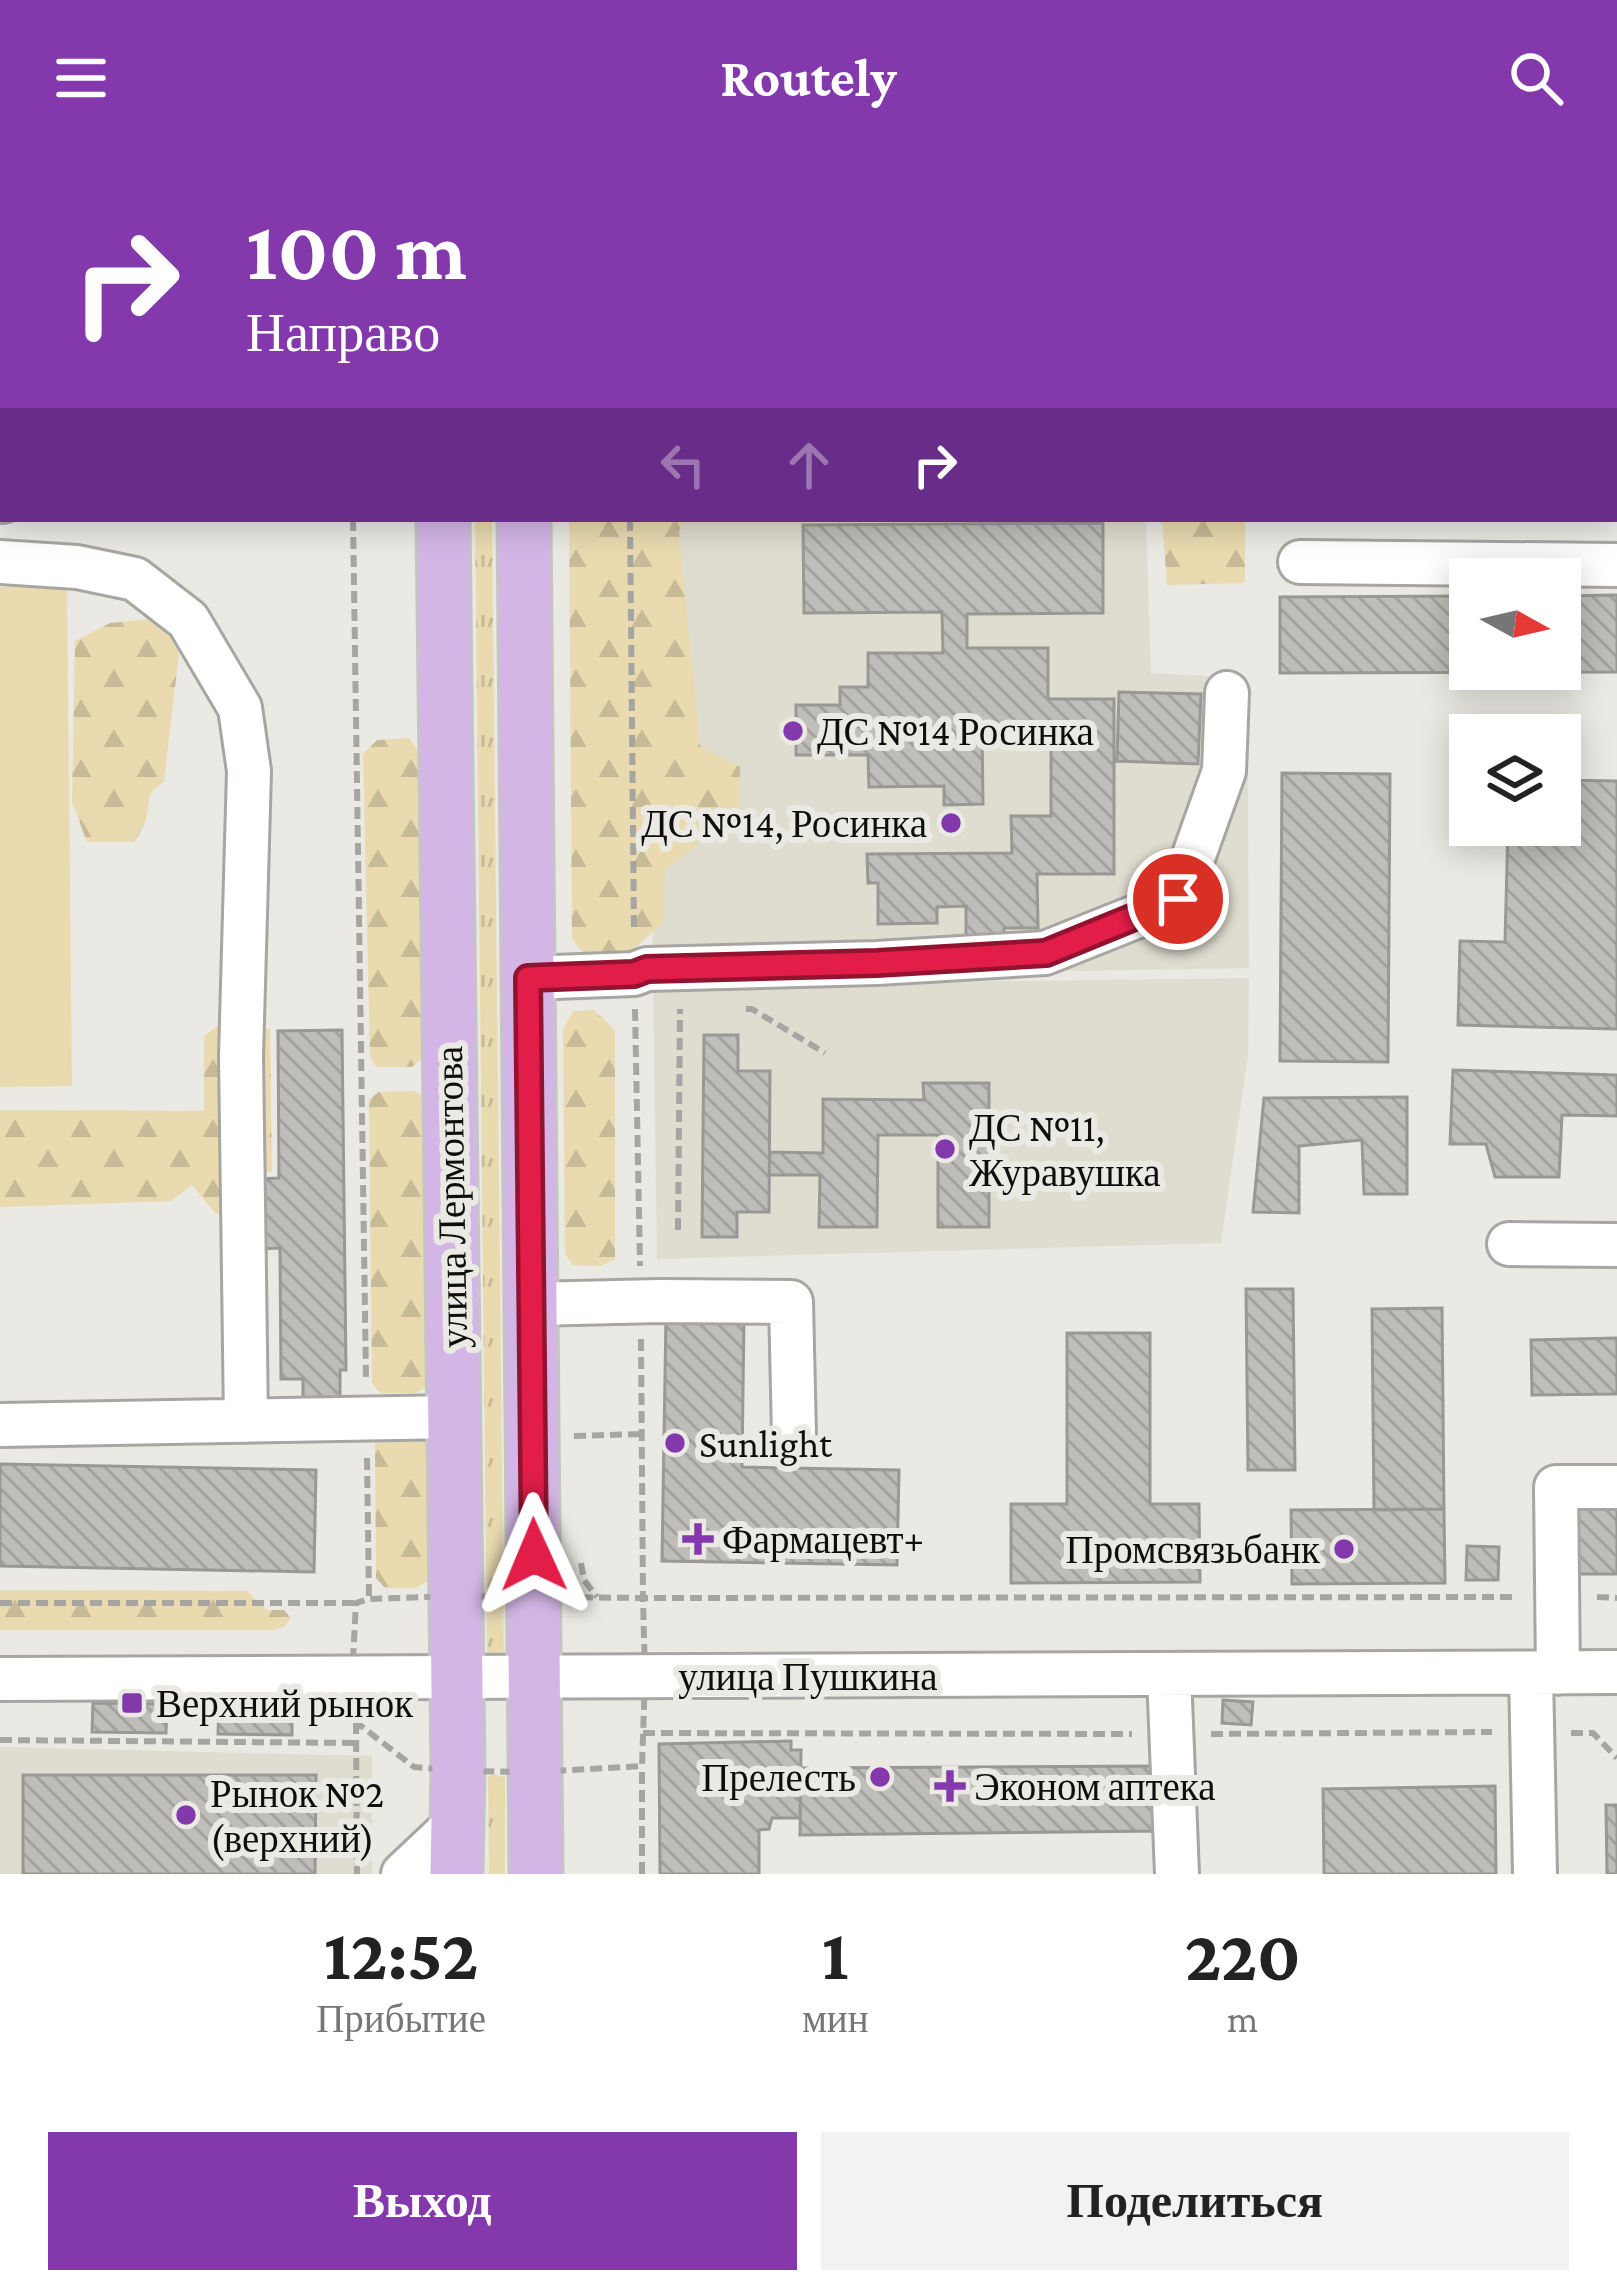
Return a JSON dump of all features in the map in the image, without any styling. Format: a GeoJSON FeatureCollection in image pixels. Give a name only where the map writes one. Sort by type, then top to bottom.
{"type":"FeatureCollection","features":[{"type":"Feature","properties":{"kind":"main road","name":"улица Лермонтова"},"geometry":{"type":"LineString","coordinates":[[443,522],[456,1849]]}},
{"type":"Feature","properties":{"kind":"main road","name":"улица Лермонтова"},"geometry":{"type":"LineString","coordinates":[[524,522],[536,1874]]}},
{"type":"Feature","properties":{"kind":"street"},"geometry":{"type":"LineString","coordinates":[[0,562],[136,579],[188,620],[240,708],[249,771],[241,1056],[246,1421]]}},
{"type":"Feature","properties":{"kind":"street"},"geometry":{"type":"LineString","coordinates":[[1300,562],[1617,565]]}},
{"type":"Feature","properties":{"kind":"street"},"geometry":{"type":"LineString","coordinates":[[528,978],[1046,953],[1178,899],[1224,771],[1227,692]]}},
{"type":"Feature","properties":{"kind":"street"},"geometry":{"type":"LineString","coordinates":[[1508,1244],[1617,1245]]}},
{"type":"Feature","properties":{"kind":"street"},"geometry":{"type":"LineString","coordinates":[[531,1304],[791,1302],[794,1436]]}},
{"type":"Feature","properties":{"kind":"street"},"geometry":{"type":"LineString","coordinates":[[0,1426],[454,1418]]}},
{"type":"Feature","properties":{"kind":"street"},"geometry":{"type":"LineString","coordinates":[[1535,1874],[1544,1673],[1556,1597],[1556,1486],[1617,1486]]}},
{"type":"Feature","properties":{"kind":"street","name":"улица Пушкина"},"geometry":{"type":"LineString","coordinates":[[0,1678],[1617,1672]]}},
{"type":"Feature","properties":{"kind":"street"},"geometry":{"type":"LineString","coordinates":[[1169,1675],[1177,1874]]}},
{"type":"Feature","properties":{"kind":"street"},"geometry":{"type":"LineString","coordinates":[[403,1874],[456,1849]]}},
{"type":"Feature","properties":{"kind":"path"},"geometry":{"type":"LineString","coordinates":[[353,522],[369,1599]]}},
{"type":"Feature","properties":{"kind":"path"},"geometry":{"type":"LineString","coordinates":[[630,522],[643,1598],[1617,1598]]}},
{"type":"Feature","properties":{"kind":"path"},"geometry":{"type":"LineString","coordinates":[[678,1230],[680,1009]]}},
{"type":"Feature","properties":{"kind":"path"},"geometry":{"type":"LineString","coordinates":[[728,1009],[752,1009],[825,1053]]}},
{"type":"Feature","properties":{"kind":"path"},"geometry":{"type":"LineString","coordinates":[[574,1436],[641,1434]]}},
{"type":"Feature","properties":{"kind":"path"},"geometry":{"type":"LineString","coordinates":[[0,1603],[356,1603]]}},
{"type":"Feature","properties":{"kind":"path"},"geometry":{"type":"LineString","coordinates":[[356,1722],[357,1874]]}},
{"type":"Feature","properties":{"kind":"path"},"geometry":{"type":"LineString","coordinates":[[0,1740],[357,1743]]}},
{"type":"Feature","properties":{"kind":"path"},"geometry":{"type":"LineString","coordinates":[[642,1766],[642,1874]]}},
{"type":"Feature","properties":{"kind":"shaded area","name":"ДС №14, Росинка"},"geometry":{"type":"Polygon","coordinates":[[[651,522],[1146,522],[1151,673],[1247,678],[1249,968],[653,978],[651,522]]]}},
{"type":"Feature","properties":{"kind":"shaded area","name":"ДС №11, Журавушка"},"geometry":{"type":"Polygon","coordinates":[[[1249,978],[1248,1055],[1221,1243],[657,1259],[653,986],[1249,978]]]}},
{"type":"Feature","properties":{"kind":"shaded area","name":"Рынок №2 (верхний)"},"geometry":{"type":"Polygon","coordinates":[[[0,1747],[372,1756],[372,1874],[0,1874],[0,1747]]]}},
{"type":"Feature","properties":{"kind":"green space"},"geometry":{"type":"Polygon","coordinates":[[[475,522],[492,522],[504,1657],[487,1656],[475,522]]]}},
{"type":"Feature","properties":{"kind":"green space"},"geometry":{"type":"Polygon","coordinates":[[[569,522],[685,522],[679,531],[700,746],[740,767],[739,810],[665,870],[663,923],[627,955],[583,953],[572,939],[569,522]]]}},
{"type":"Feature","properties":{"kind":"green space"},"geometry":{"type":"Polygon","coordinates":[[[1162,522],[1245,522],[1245,583],[1167,585],[1162,522]]]}},
{"type":"Feature","properties":{"kind":"green space"},"geometry":{"type":"Polygon","coordinates":[[[67,586],[72,1086],[0,1087],[0,587],[67,586]]]}},
{"type":"Feature","properties":{"kind":"green space"},"geometry":{"type":"Polygon","coordinates":[[[162,618],[180,645],[164,781],[150,794],[146,820],[135,842],[87,842],[72,802],[75,641],[110,623],[162,618]]]}},
{"type":"Feature","properties":{"kind":"green space"},"geometry":{"type":"Polygon","coordinates":[[[409,738],[421,755],[426,1056],[412,1067],[376,1067],[370,1057],[363,754],[377,740],[409,738]]]}},
{"type":"Feature","properties":{"kind":"green space"},"geometry":{"type":"Polygon","coordinates":[[[594,1010],[615,1030],[615,1259],[601,1266],[573,1265],[565,1254],[563,1030],[573,1011],[594,1010]]]}},
{"type":"Feature","properties":{"kind":"green space"},"geometry":{"type":"Polygon","coordinates":[[[219,1025],[270,1029],[272,1171],[252,1175],[253,1219],[215,1213],[192,1185],[171,1201],[0,1207],[0,1110],[204,1111],[204,1036],[219,1025]]]}},
{"type":"Feature","properties":{"kind":"green space"},"geometry":{"type":"Polygon","coordinates":[[[415,1091],[427,1099],[429,1385],[416,1393],[381,1393],[372,1384],[369,1099],[379,1092],[415,1091]]]}},
{"type":"Feature","properties":{"kind":"green space"},"geometry":{"type":"Polygon","coordinates":[[[419,1430],[431,1440],[432,1579],[416,1588],[385,1588],[376,1578],[375,1440],[380,1432],[419,1430]]]}},
{"type":"Feature","properties":{"kind":"green space"},"geometry":{"type":"Polygon","coordinates":[[[0,1590],[247,1591],[267,1610],[284,1610],[291,1618],[274,1630],[0,1630],[0,1590]]]}},
{"type":"Feature","properties":{"kind":"green space"},"geometry":{"type":"Polygon","coordinates":[[[488,1777],[505,1777],[505,1874],[489,1874],[488,1777]]]}},
{"type":"Feature","properties":{"kind":"building","name":"ДС №14, Росинка"},"geometry":{"type":"Polygon","coordinates":[[[1103,523],[1103,613],[967,614],[967,648],[1048,648],[1048,699],[1114,699],[1114,874],[1037,874],[1038,928],[1004,928],[1004,943],[966,943],[966,906],[937,907],[937,923],[878,924],[878,883],[868,883],[867,854],[1012,853],[1011,816],[1051,816],[1051,725],[982,726],[983,804],[944,805],[944,786],[869,787],[868,755],[796,755],[796,705],[840,705],[840,687],[868,687],[868,653],[943,653],[942,612],[804,613],[803,525],[1103,523]]]}},
{"type":"Feature","properties":{"kind":"building"},"geometry":{"type":"Polygon","coordinates":[[[1617,595],[1617,672],[1581,672],[1581,596],[1617,595]]]}},
{"type":"Feature","properties":{"kind":"building"},"geometry":{"type":"Polygon","coordinates":[[[1449,596],[1449,672],[1280,673],[1280,597],[1449,596]]]}},
{"type":"Feature","properties":{"kind":"building"},"geometry":{"type":"Polygon","coordinates":[[[1119,692],[1201,694],[1198,764],[1117,761],[1119,692]]]}},
{"type":"Feature","properties":{"kind":"building"},"geometry":{"type":"Polygon","coordinates":[[[1282,773],[1390,774],[1388,1062],[1280,1061],[1282,773]]]}},
{"type":"Feature","properties":{"kind":"building"},"geometry":{"type":"Polygon","coordinates":[[[1581,780],[1617,781],[1617,1029],[1458,1025],[1460,941],[1505,942],[1507,846],[1581,846],[1581,780]]]}},
{"type":"Feature","properties":{"kind":"building"},"geometry":{"type":"Polygon","coordinates":[[[342,1030],[346,1370],[340,1370],[340,1399],[303,1399],[303,1379],[281,1379],[280,1248],[259,1249],[258,1179],[279,1178],[278,1031],[342,1030]]]}},
{"type":"Feature","properties":{"kind":"building"},"geometry":{"type":"Polygon","coordinates":[[[704,1035],[738,1035],[738,1071],[770,1071],[769,1212],[737,1212],[737,1237],[702,1237],[704,1035]]]}},
{"type":"Feature","properties":{"kind":"building"},"geometry":{"type":"Polygon","coordinates":[[[1453,1070],[1617,1075],[1617,1116],[1562,1115],[1559,1177],[1495,1177],[1486,1144],[1450,1144],[1453,1070]]]}},
{"type":"Feature","properties":{"kind":"building"},"geometry":{"type":"Polygon","coordinates":[[[923,1083],[989,1083],[989,1227],[938,1227],[938,1135],[878,1135],[877,1227],[819,1227],[820,1175],[769,1175],[770,1152],[823,1153],[823,1099],[924,1100],[923,1083]]]}},
{"type":"Feature","properties":{"kind":"building"},"geometry":{"type":"Polygon","coordinates":[[[1407,1097],[1407,1194],[1364,1194],[1362,1140],[1299,1146],[1299,1213],[1253,1212],[1264,1098],[1407,1097]]]}},
{"type":"Feature","properties":{"kind":"building"},"geometry":{"type":"Polygon","coordinates":[[[1246,1289],[1293,1289],[1295,1470],[1248,1470],[1246,1289]]]}},
{"type":"Feature","properties":{"kind":"building"},"geometry":{"type":"Polygon","coordinates":[[[1442,1308],[1444,1509],[1374,1510],[1372,1309],[1442,1308]]]}},
{"type":"Feature","properties":{"kind":"building"},"geometry":{"type":"Polygon","coordinates":[[[666,1315],[744,1316],[742,1467],[899,1470],[897,1565],[662,1561],[666,1315]]]}},
{"type":"Feature","properties":{"kind":"building"},"geometry":{"type":"Polygon","coordinates":[[[1067,1333],[1150,1333],[1150,1504],[1199,1504],[1200,1582],[1011,1583],[1011,1504],[1067,1504],[1067,1333]]]}},
{"type":"Feature","properties":{"kind":"building"},"geometry":{"type":"Polygon","coordinates":[[[1617,1338],[1617,1394],[1532,1395],[1531,1340],[1617,1338]]]}},
{"type":"Feature","properties":{"kind":"building"},"geometry":{"type":"Polygon","coordinates":[[[0,1464],[316,1470],[314,1572],[0,1566],[0,1464]]]}},
{"type":"Feature","properties":{"kind":"building"},"geometry":{"type":"Polygon","coordinates":[[[1575,1505],[1617,1505],[1617,1574],[1575,1574],[1575,1505]]]}},
{"type":"Feature","properties":{"kind":"building"},"geometry":{"type":"Polygon","coordinates":[[[1444,1509],[1445,1583],[1292,1584],[1291,1510],[1444,1509]]]}},
{"type":"Feature","properties":{"kind":"building"},"geometry":{"type":"Polygon","coordinates":[[[1467,1546],[1499,1547],[1498,1580],[1466,1580],[1467,1546]]]}},
{"type":"Feature","properties":{"kind":"building"},"geometry":{"type":"Polygon","coordinates":[[[1223,1700],[1253,1702],[1251,1725],[1222,1723],[1223,1700]]]}},
{"type":"Feature","properties":{"kind":"building"},"geometry":{"type":"Polygon","coordinates":[[[93,1703],[167,1704],[166,1733],[92,1732],[93,1703]]]}},
{"type":"Feature","properties":{"kind":"building"},"geometry":{"type":"Polygon","coordinates":[[[219,1705],[292,1706],[292,1735],[218,1734],[219,1705]]]}},
{"type":"Feature","properties":{"kind":"building"},"geometry":{"type":"Polygon","coordinates":[[[791,1741],[791,1750],[801,1750],[800,1818],[772,1818],[769,1829],[759,1830],[759,1874],[660,1874],[659,1744],[791,1741]]]}},
{"type":"Feature","properties":{"kind":"building"},"geometry":{"type":"Polygon","coordinates":[[[1160,1766],[1161,1831],[800,1835],[801,1768],[1160,1766]]]}},
{"type":"Feature","properties":{"kind":"building","name":"Рынок №2 (верхний)"},"geometry":{"type":"Polygon","coordinates":[[[23,1775],[316,1775],[315,1874],[23,1874],[23,1775]]]}},
{"type":"Feature","properties":{"kind":"building"},"geometry":{"type":"Polygon","coordinates":[[[1495,1786],[1496,1874],[1324,1874],[1323,1789],[1495,1786]]]}},
{"type":"Feature","properties":{"kind":"building"},"geometry":{"type":"Polygon","coordinates":[[[1606,1805],[1617,1805],[1617,1874],[1607,1874],[1606,1805]]]}},
{"type":"Feature","properties":{"kind":"place","name":"ДС №14 Росинка"},"geometry":{"type":"Point","coordinates":[793,731]}},
{"type":"Feature","properties":{"kind":"place","name":"ДС №14, Росинка"},"geometry":{"type":"Point","coordinates":[951,823]}},
{"type":"Feature","properties":{"kind":"place","name":"ДС №11, Журавушка"},"geometry":{"type":"Point","coordinates":[945,1149]}},
{"type":"Feature","properties":{"kind":"place","name":"Sunlight"},"geometry":{"type":"Point","coordinates":[675,1443]}},
{"type":"Feature","properties":{"kind":"place","name":"Фармацевт+"},"geometry":{"type":"Point","coordinates":[698,1539]}},
{"type":"Feature","properties":{"kind":"place","name":"Промсвязьбанк"},"geometry":{"type":"Point","coordinates":[1344,1549]}},
{"type":"Feature","properties":{"kind":"place","name":"Верхний рынок"},"geometry":{"type":"Point","coordinates":[132,1703]}},
{"type":"Feature","properties":{"kind":"place","name":"Прелесть"},"geometry":{"type":"Point","coordinates":[880,1777]}},
{"type":"Feature","properties":{"kind":"place","name":"Эконом аптека"},"geometry":{"type":"Point","coordinates":[950,1786]}},
{"type":"Feature","properties":{"kind":"place","name":"Рынок №2 (верхний)"},"geometry":{"type":"Point","coordinates":[186,1815]}},
{"type":"Feature","properties":{"kind":"route"},"geometry":{"type":"LineString","coordinates":[[534,1555],[528,978],[1046,953],[1178,899]]}}]}
